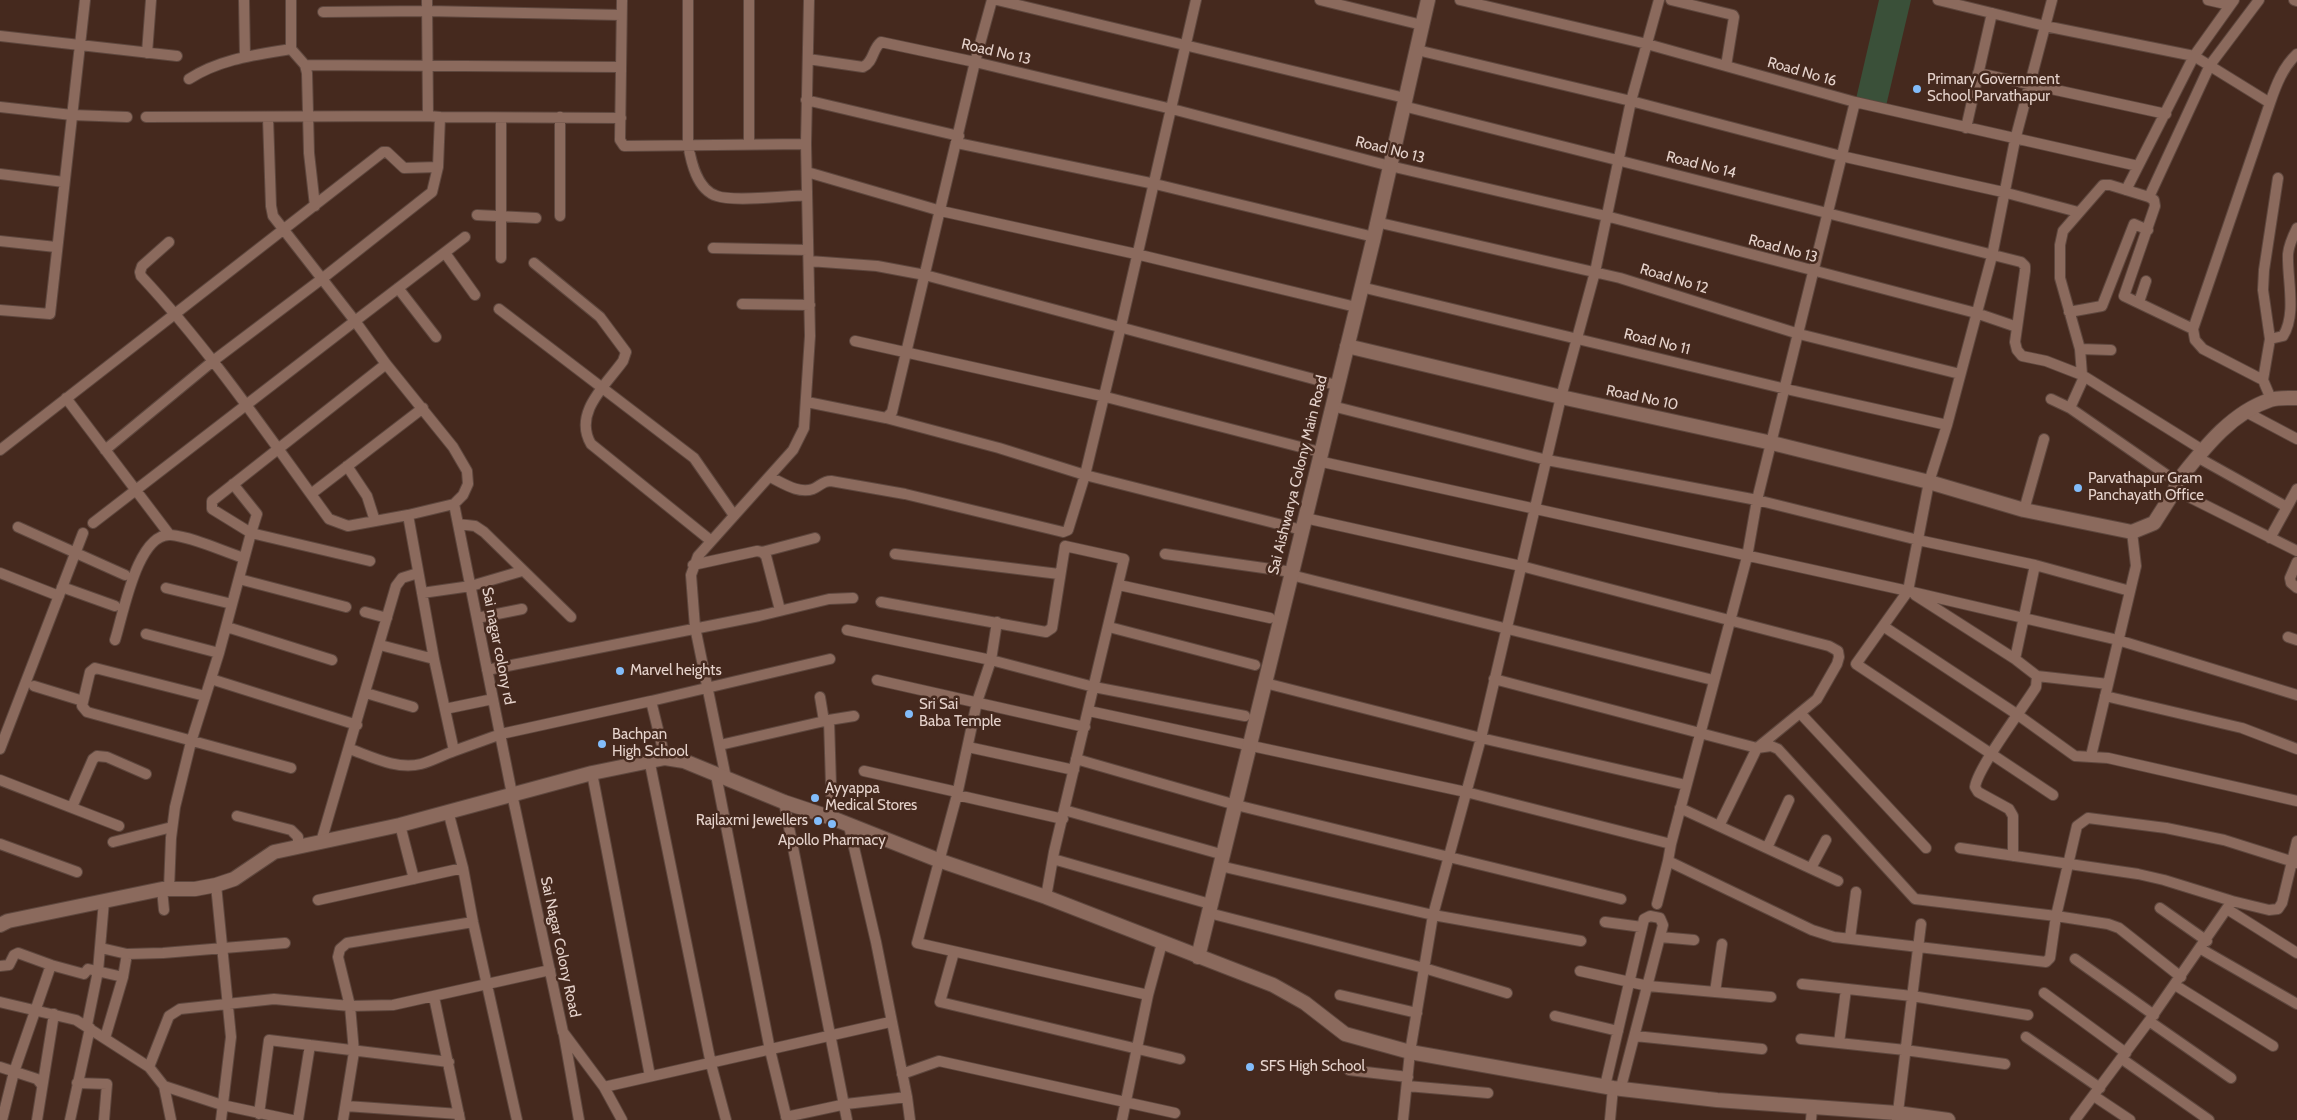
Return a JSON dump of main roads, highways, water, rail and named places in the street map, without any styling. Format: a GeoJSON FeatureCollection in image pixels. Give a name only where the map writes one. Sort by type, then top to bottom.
{"type":"FeatureCollection","features":[{"type":"Feature","properties":{"kind":"place","name":"Primary Government School Parvathapur"},"geometry":{"type":"Point","coordinates":[1917,89]}},
{"type":"Feature","properties":{"kind":"place","name":"Parvathapur Gram Panchayath Office"},"geometry":{"type":"Point","coordinates":[2078,488]}},
{"type":"Feature","properties":{"kind":"place","name":"Marvel heights"},"geometry":{"type":"Point","coordinates":[620,671]}},
{"type":"Feature","properties":{"kind":"place","name":"Sri Sai Baba Temple"},"geometry":{"type":"Point","coordinates":[909,714]}},
{"type":"Feature","properties":{"kind":"place","name":"Bachpan High School"},"geometry":{"type":"Point","coordinates":[602,744]}},
{"type":"Feature","properties":{"kind":"place","name":"Ayyappa Medical Stores"},"geometry":{"type":"Point","coordinates":[815,798]}},
{"type":"Feature","properties":{"kind":"place","name":"Rajlaxmi Jewellers"},"geometry":{"type":"Point","coordinates":[818,821]}},
{"type":"Feature","properties":{"kind":"place","name":"Apollo Pharmacy"},"geometry":{"type":"Point","coordinates":[832,824]}},
{"type":"Feature","properties":{"kind":"place","name":"SFS High School"},"geometry":{"type":"Point","coordinates":[1250,1067]}}]}
